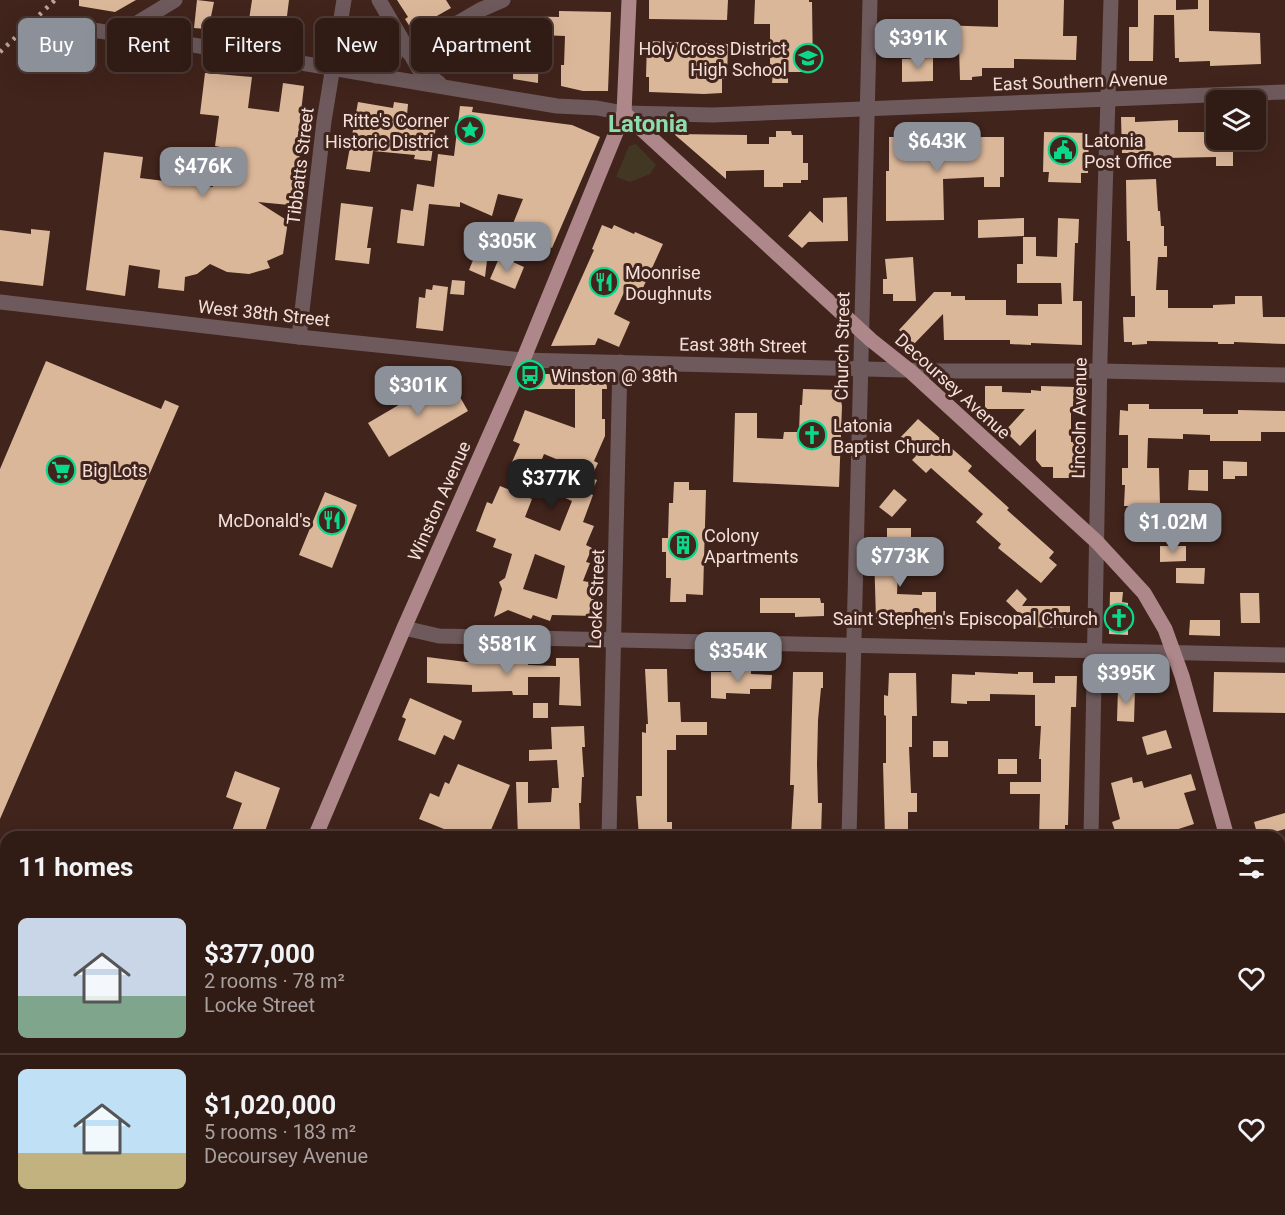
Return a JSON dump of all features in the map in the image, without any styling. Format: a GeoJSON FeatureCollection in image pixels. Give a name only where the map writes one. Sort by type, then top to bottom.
{"type":"FeatureCollection","features":[{"type":"Feature","properties":{"kind":"main road"},"geometry":{"type":"LineString","coordinates":[[624,113],[629,0]]}},
{"type":"Feature","properties":{"kind":"main road","name":"Decoursey Avenue"},"geometry":{"type":"LineString","coordinates":[[624,113],[871,340],[910,371],[1096,542],[1144,593],[1165,629],[1174,652],[1196,722],[1225,831]]}},
{"type":"Feature","properties":{"kind":"main road","name":"Winston Avenue"},"geometry":{"type":"LineString","coordinates":[[318,831],[404,628],[523,360],[624,113]]}},
{"type":"Feature","properties":{"kind":"street"},"geometry":{"type":"LineString","coordinates":[[145,18],[175,0]]}},
{"type":"Feature","properties":{"kind":"street"},"geometry":{"type":"LineString","coordinates":[[371,0],[382,5],[419,69],[444,86]]}},
{"type":"Feature","properties":{"kind":"street"},"geometry":{"type":"LineString","coordinates":[[408,52],[480,10],[502,0]]}},
{"type":"Feature","properties":{"kind":"street","name":"Church Street"},"geometry":{"type":"LineString","coordinates":[[849,831],[870,0]]}},
{"type":"Feature","properties":{"kind":"street","name":"Lincoln Avenue"},"geometry":{"type":"LineString","coordinates":[[1090,831],[1111,0]]}},
{"type":"Feature","properties":{"kind":"street","name":"Tibbatts Street"},"geometry":{"type":"LineString","coordinates":[[342,18],[345,1]]}},
{"type":"Feature","properties":{"kind":"street"},"geometry":{"type":"LineString","coordinates":[[376,76],[390,66],[397,53],[400,36]]}},
{"type":"Feature","properties":{"kind":"street","name":"East Southern Avenue"},"geometry":{"type":"LineString","coordinates":[[191,45],[315,67]]}},
{"type":"Feature","properties":{"kind":"street","name":"Tibbatts Street"},"geometry":{"type":"LineString","coordinates":[[299,337],[324,122],[333,72]]}},
{"type":"Feature","properties":{"kind":"street","name":"East Southern Avenue"},"geometry":{"type":"LineString","coordinates":[[347,72],[558,106],[597,108],[624,113],[713,115],[1285,92]]}},
{"type":"Feature","properties":{"kind":"street","name":"West 38th Street"},"geometry":{"type":"LineString","coordinates":[[0,302],[299,337],[523,360]]}},
{"type":"Feature","properties":{"kind":"street","name":"East 38th Street"},"geometry":{"type":"LineString","coordinates":[[523,360],[910,371],[1285,375]]}},
{"type":"Feature","properties":{"kind":"street","name":"Locke Street"},"geometry":{"type":"LineString","coordinates":[[609,831],[620,362]]}},
{"type":"Feature","properties":{"kind":"street"},"geometry":{"type":"LineString","coordinates":[[404,628],[439,636],[1285,655]]}},
{"type":"Feature","properties":{"kind":"shaded area"},"geometry":{"type":"Polygon","coordinates":[[[636,144],[656,165],[650,174],[630,182],[616,177],[629,146],[636,144]]]}},
{"type":"Feature","properties":{"kind":"building"},"geometry":{"type":"Polygon","coordinates":[[[79,0],[136,0],[115,12],[79,6],[79,0]]]}},
{"type":"Feature","properties":{"kind":"building"},"geometry":{"type":"Polygon","coordinates":[[[197,0],[214,2],[211,18],[203,18],[203,29],[194,28],[197,0]]]}},
{"type":"Feature","properties":{"kind":"building"},"geometry":{"type":"Polygon","coordinates":[[[252,0],[289,0],[287,18],[249,18],[252,0]]]}},
{"type":"Feature","properties":{"kind":"building"},"geometry":{"type":"Polygon","coordinates":[[[397,0],[446,0],[451,8],[433,18],[411,18],[411,28],[405,19],[408,17],[397,0]]]}},
{"type":"Feature","properties":{"kind":"building"},"geometry":{"type":"Polygon","coordinates":[[[649,0],[728,0],[727,20],[649,19],[649,0]]]}},
{"type":"Feature","properties":{"kind":"building"},"geometry":{"type":"Polygon","coordinates":[[[755,0],[809,0],[812,2],[813,72],[788,72],[788,83],[772,83],[770,24],[754,24],[755,0]]]}},
{"type":"Feature","properties":{"kind":"building"},"geometry":{"type":"Polygon","coordinates":[[[998,0],[1064,0],[1063,36],[1077,36],[1076,60],[1014,59],[1014,68],[982,68],[982,76],[972,77],[972,80],[960,80],[959,48],[936,47],[937,25],[998,27],[998,0]]]}},
{"type":"Feature","properties":{"kind":"building"},"geometry":{"type":"Polygon","coordinates":[[[1138,0],[1176,0],[1176,10],[1198,9],[1198,0],[1209,0],[1209,31],[1260,33],[1261,64],[1210,66],[1210,61],[1179,62],[1179,58],[1175,58],[1174,15],[1154,15],[1153,61],[1129,61],[1129,27],[1138,27],[1138,0]]]}},
{"type":"Feature","properties":{"kind":"building"},"geometry":{"type":"Polygon","coordinates":[[[559,11],[611,12],[608,91],[583,91],[561,86],[565,36],[552,36],[552,18],[514,18],[514,16],[559,17],[559,11]]]}},
{"type":"Feature","properties":{"kind":"building"},"geometry":{"type":"Polygon","coordinates":[[[647,41],[728,44],[727,79],[722,79],[722,93],[649,92],[649,77],[646,77],[647,41]]]}},
{"type":"Feature","properties":{"kind":"building"},"geometry":{"type":"Polygon","coordinates":[[[933,58],[933,81],[902,82],[902,59],[933,58]]]}},
{"type":"Feature","properties":{"kind":"building"},"geometry":{"type":"Polygon","coordinates":[[[513,72],[538,72],[538,83],[513,79],[513,72]]]}},
{"type":"Feature","properties":{"kind":"building"},"geometry":{"type":"Polygon","coordinates":[[[205,73],[252,77],[248,108],[279,112],[283,83],[304,86],[299,129],[307,130],[305,149],[300,149],[297,195],[290,196],[289,205],[258,202],[288,221],[283,254],[267,261],[270,268],[249,274],[227,272],[210,264],[197,274],[185,277],[184,291],[158,288],[160,270],[129,265],[125,296],[86,290],[104,152],[143,157],[140,178],[213,187],[213,180],[216,181],[220,147],[215,146],[219,116],[200,114],[205,73]]]}},
{"type":"Feature","properties":{"kind":"building"},"geometry":{"type":"Polygon","coordinates":[[[358,102],[393,108],[394,102],[408,104],[407,115],[437,119],[431,161],[414,159],[415,155],[373,151],[370,172],[346,169],[358,102]]]}},
{"type":"Feature","properties":{"kind":"building"},"geometry":{"type":"Polygon","coordinates":[[[460,106],[473,107],[472,112],[572,125],[600,137],[552,248],[510,231],[523,199],[498,194],[492,216],[460,202],[460,207],[429,204],[424,246],[397,243],[401,209],[413,211],[417,184],[434,187],[438,154],[454,156],[460,106]]]}},
{"type":"Feature","properties":{"kind":"building"},"geometry":{"type":"Polygon","coordinates":[[[1121,117],[1135,117],[1135,122],[1178,120],[1178,132],[1204,132],[1206,150],[1233,150],[1233,166],[1216,166],[1216,157],[1166,158],[1167,166],[1153,167],[1152,153],[1122,153],[1121,117]]]}},
{"type":"Feature","properties":{"kind":"building"},"geometry":{"type":"Polygon","coordinates":[[[776,131],[791,131],[792,135],[803,135],[803,163],[808,163],[808,180],[801,180],[801,183],[783,183],[783,187],[764,187],[764,170],[726,171],[726,179],[674,134],[747,135],[747,144],[769,144],[769,137],[776,137],[776,131]]]}},
{"type":"Feature","properties":{"kind":"building"},"geometry":{"type":"Polygon","coordinates":[[[1044,132],[1089,133],[1088,173],[1081,173],[1081,183],[1048,182],[1049,172],[1043,172],[1044,132]]]}},
{"type":"Feature","properties":{"kind":"building"},"geometry":{"type":"Polygon","coordinates":[[[889,137],[918,137],[918,146],[950,145],[950,137],[1004,137],[1004,177],[1000,177],[1000,187],[984,187],[984,177],[943,179],[944,220],[886,221],[889,137]]]}},
{"type":"Feature","properties":{"kind":"building"},"geometry":{"type":"Polygon","coordinates":[[[1156,179],[1158,211],[1160,211],[1161,226],[1164,226],[1164,246],[1167,246],[1167,257],[1158,257],[1156,290],[1168,290],[1168,308],[1213,308],[1213,305],[1235,304],[1235,296],[1262,296],[1263,317],[1285,317],[1285,344],[1147,341],[1147,344],[1132,345],[1132,342],[1124,342],[1123,317],[1135,317],[1135,296],[1131,296],[1130,241],[1127,241],[1126,180],[1156,179]]]}},
{"type":"Feature","properties":{"kind":"building"},"geometry":{"type":"Polygon","coordinates":[[[847,197],[848,241],[808,242],[802,248],[788,236],[810,211],[823,223],[823,198],[847,197]]]}},
{"type":"Feature","properties":{"kind":"building"},"geometry":{"type":"Polygon","coordinates":[[[341,203],[373,207],[367,248],[371,248],[369,264],[335,260],[341,203]]]}},
{"type":"Feature","properties":{"kind":"building"},"geometry":{"type":"Polygon","coordinates":[[[1024,218],[1024,236],[978,238],[978,220],[1024,218]]]}},
{"type":"Feature","properties":{"kind":"building"},"geometry":{"type":"Polygon","coordinates":[[[1058,218],[1079,219],[1078,243],[1075,243],[1073,301],[1082,301],[1082,345],[1010,344],[1010,340],[944,340],[943,314],[914,344],[899,330],[934,292],[951,292],[951,296],[965,296],[965,300],[1006,300],[1006,315],[1038,316],[1038,304],[1062,304],[1061,283],[1017,283],[1017,264],[1023,264],[1023,237],[1036,237],[1036,256],[1057,257],[1058,218]]]}},
{"type":"Feature","properties":{"kind":"building"},"geometry":{"type":"Polygon","coordinates":[[[602,225],[612,229],[614,225],[663,244],[642,290],[628,284],[614,314],[630,322],[619,347],[598,338],[595,345],[551,346],[594,250],[592,249],[602,225]]]}},
{"type":"Feature","properties":{"kind":"building"},"geometry":{"type":"Polygon","coordinates":[[[31,229],[50,231],[43,286],[0,281],[0,230],[31,234],[31,229]]]}},
{"type":"Feature","properties":{"kind":"building"},"geometry":{"type":"Polygon","coordinates":[[[478,248],[488,252],[485,277],[469,270],[478,248]]]}},
{"type":"Feature","properties":{"kind":"building"},"geometry":{"type":"Polygon","coordinates":[[[500,256],[524,267],[515,289],[490,279],[500,256]]]}},
{"type":"Feature","properties":{"kind":"building"},"geometry":{"type":"Polygon","coordinates":[[[913,257],[916,301],[893,301],[893,294],[883,294],[883,279],[887,279],[885,259],[913,257]]]}},
{"type":"Feature","properties":{"kind":"building"},"geometry":{"type":"Polygon","coordinates":[[[452,280],[465,281],[464,295],[450,294],[452,280]]]}},
{"type":"Feature","properties":{"kind":"building"},"geometry":{"type":"Polygon","coordinates":[[[433,285],[448,287],[443,331],[416,328],[419,297],[425,298],[426,289],[432,290],[433,285]]]}},
{"type":"Feature","properties":{"kind":"building"},"geometry":{"type":"Polygon","coordinates":[[[46,361],[161,409],[165,400],[179,406],[0,819],[0,469],[46,361]]]}},
{"type":"Feature","properties":{"kind":"building"},"geometry":{"type":"Polygon","coordinates":[[[542,374],[606,375],[607,389],[602,389],[602,419],[605,419],[605,436],[594,461],[598,463],[591,478],[597,480],[583,522],[594,526],[586,545],[592,548],[586,562],[590,563],[583,581],[594,583],[591,599],[594,599],[594,616],[552,615],[550,621],[533,615],[531,619],[508,610],[494,617],[502,589],[499,582],[505,578],[512,554],[493,547],[496,539],[476,531],[487,502],[492,504],[500,486],[532,499],[525,517],[560,531],[572,501],[561,496],[573,466],[544,454],[537,472],[512,462],[520,444],[513,441],[525,410],[575,428],[575,389],[534,389],[542,374]],[[535,554],[523,589],[557,599],[565,566],[535,554]]]}},
{"type":"Feature","properties":{"kind":"building"},"geometry":{"type":"Polygon","coordinates":[[[448,376],[468,411],[389,457],[368,423],[448,376]]]}},
{"type":"Feature","properties":{"kind":"building"},"geometry":{"type":"Polygon","coordinates":[[[985,386],[1002,386],[1002,392],[1031,393],[1031,390],[1041,391],[1041,386],[1074,387],[1073,407],[1071,407],[1071,442],[1078,442],[1077,478],[1053,478],[1053,467],[1042,467],[1036,460],[1036,429],[1020,446],[1005,431],[1025,409],[985,409],[985,386]]]}},
{"type":"Feature","properties":{"kind":"building","name":"Latonia Baptist Church"},"geometry":{"type":"Polygon","coordinates":[[[803,389],[839,390],[842,406],[839,487],[733,482],[735,413],[757,413],[757,438],[783,439],[784,432],[799,432],[803,389]]]}},
{"type":"Feature","properties":{"kind":"building"},"geometry":{"type":"Polygon","coordinates":[[[1128,404],[1149,404],[1149,409],[1203,409],[1203,414],[1238,414],[1238,410],[1285,411],[1285,432],[1261,432],[1261,441],[1210,441],[1210,435],[1183,434],[1183,439],[1148,438],[1147,468],[1159,468],[1160,506],[1157,506],[1157,528],[1129,528],[1130,506],[1124,506],[1125,485],[1122,485],[1122,468],[1128,468],[1128,435],[1119,435],[1120,410],[1128,411],[1128,404]]]}},
{"type":"Feature","properties":{"kind":"building"},"geometry":{"type":"Polygon","coordinates":[[[918,419],[972,466],[968,471],[1054,552],[1049,558],[1057,565],[1041,583],[998,548],[1001,544],[976,522],[983,514],[931,468],[926,473],[912,460],[916,456],[898,440],[918,419]]]}},
{"type":"Feature","properties":{"kind":"building"},"geometry":{"type":"Polygon","coordinates":[[[1223,461],[1247,462],[1247,476],[1223,479],[1223,461]]]}},
{"type":"Feature","properties":{"kind":"building"},"geometry":{"type":"Polygon","coordinates":[[[1189,470],[1208,470],[1208,491],[1188,490],[1189,470]]]}},
{"type":"Feature","properties":{"kind":"building","name":"Colony Apartments"},"geometry":{"type":"Polygon","coordinates":[[[674,482],[689,482],[689,490],[706,490],[703,595],[686,594],[686,602],[670,602],[671,578],[666,578],[666,552],[662,552],[662,538],[668,538],[669,503],[673,503],[674,482]]]}},
{"type":"Feature","properties":{"kind":"building"},"geometry":{"type":"Polygon","coordinates":[[[894,489],[907,500],[892,517],[879,507],[894,489]]]}},
{"type":"Feature","properties":{"kind":"building","name":"McDonald's"},"geometry":{"type":"Polygon","coordinates":[[[325,492],[357,505],[332,568],[299,555],[325,492]]]}},
{"type":"Feature","properties":{"kind":"building"},"geometry":{"type":"Polygon","coordinates":[[[887,528],[911,528],[911,544],[899,545],[897,594],[922,595],[922,592],[936,592],[936,629],[900,625],[900,620],[876,620],[874,552],[887,552],[887,528]]]}},
{"type":"Feature","properties":{"kind":"building"},"geometry":{"type":"Polygon","coordinates":[[[1160,546],[1186,546],[1186,561],[1160,562],[1160,546]]]}},
{"type":"Feature","properties":{"kind":"building"},"geometry":{"type":"Polygon","coordinates":[[[1176,568],[1205,568],[1204,584],[1176,583],[1176,568]]]}},
{"type":"Feature","properties":{"kind":"building"},"geometry":{"type":"Polygon","coordinates":[[[1017,589],[1027,599],[1022,606],[1070,606],[1070,628],[1028,627],[1028,622],[1006,601],[1017,589]]]}},
{"type":"Feature","properties":{"kind":"building","name":"Saint Stephen's Episcopal Church"},"geometry":{"type":"Polygon","coordinates":[[[1110,592],[1123,592],[1122,602],[1128,603],[1128,635],[1109,634],[1110,592]]]}},
{"type":"Feature","properties":{"kind":"building"},"geometry":{"type":"Polygon","coordinates":[[[1240,593],[1259,593],[1260,623],[1241,623],[1240,593]]]}},
{"type":"Feature","properties":{"kind":"building"},"geometry":{"type":"Polygon","coordinates":[[[760,598],[820,598],[821,603],[824,603],[824,616],[795,617],[795,613],[760,613],[760,598]]]}},
{"type":"Feature","properties":{"kind":"building"},"geometry":{"type":"Polygon","coordinates":[[[1190,620],[1220,620],[1220,636],[1189,635],[1190,620]]]}},
{"type":"Feature","properties":{"kind":"building"},"geometry":{"type":"Polygon","coordinates":[[[427,657],[466,662],[528,662],[528,665],[556,666],[556,658],[579,658],[581,706],[559,705],[560,677],[528,677],[528,695],[513,695],[512,691],[472,692],[472,685],[427,683],[427,657]]]}},
{"type":"Feature","properties":{"kind":"building"},"geometry":{"type":"Polygon","coordinates":[[[645,669],[667,669],[668,702],[680,702],[681,722],[707,722],[707,735],[676,735],[676,750],[667,750],[667,822],[672,822],[672,831],[639,831],[636,796],[642,796],[642,732],[646,733],[646,724],[648,724],[645,669]]]}},
{"type":"Feature","properties":{"kind":"building"},"geometry":{"type":"Polygon","coordinates":[[[734,670],[772,675],[771,689],[750,689],[750,694],[726,693],[726,699],[711,698],[711,672],[734,672],[734,670]]]}},
{"type":"Feature","properties":{"kind":"building"},"geometry":{"type":"Polygon","coordinates":[[[793,672],[823,672],[818,720],[817,764],[818,803],[822,803],[821,831],[791,831],[794,785],[790,785],[793,672]]]}},
{"type":"Feature","properties":{"kind":"building"},"geometry":{"type":"Polygon","coordinates":[[[975,672],[1018,674],[1018,672],[1033,672],[1033,683],[1055,683],[1055,676],[1077,676],[1076,707],[1071,707],[1068,825],[1065,825],[1065,831],[1039,831],[1040,794],[1010,794],[1010,782],[1041,782],[1041,759],[1039,759],[1041,726],[1035,726],[1035,695],[990,694],[990,701],[967,701],[967,704],[951,703],[952,674],[975,675],[975,672]]]}},
{"type":"Feature","properties":{"kind":"building"},"geometry":{"type":"Polygon","coordinates":[[[1214,672],[1285,673],[1285,713],[1213,712],[1214,672]]]}},
{"type":"Feature","properties":{"kind":"building"},"geometry":{"type":"Polygon","coordinates":[[[889,673],[916,673],[917,716],[912,716],[912,747],[909,747],[911,793],[917,793],[917,812],[908,812],[908,831],[885,831],[883,763],[886,763],[886,716],[884,715],[884,695],[888,696],[889,673]]]}},
{"type":"Feature","properties":{"kind":"building"},"geometry":{"type":"Polygon","coordinates":[[[1118,688],[1135,688],[1134,722],[1117,721],[1118,688]]]}},
{"type":"Feature","properties":{"kind":"building"},"geometry":{"type":"Polygon","coordinates":[[[410,698],[462,721],[454,740],[444,735],[435,755],[398,740],[406,719],[402,717],[410,698]]]}},
{"type":"Feature","properties":{"kind":"building"},"geometry":{"type":"Polygon","coordinates":[[[533,703],[548,703],[548,718],[533,718],[533,703]]]}},
{"type":"Feature","properties":{"kind":"building"},"geometry":{"type":"Polygon","coordinates":[[[584,726],[585,747],[582,747],[584,777],[582,777],[581,803],[579,803],[580,831],[518,831],[516,782],[528,782],[528,803],[551,802],[552,788],[559,788],[557,760],[529,761],[529,750],[552,749],[551,727],[584,726]]]}},
{"type":"Feature","properties":{"kind":"building"},"geometry":{"type":"Polygon","coordinates":[[[1166,730],[1172,748],[1147,755],[1142,737],[1166,730]]]}},
{"type":"Feature","properties":{"kind":"building"},"geometry":{"type":"Polygon","coordinates":[[[933,741],[948,741],[948,757],[933,757],[933,741]]]}},
{"type":"Feature","properties":{"kind":"building"},"geometry":{"type":"Polygon","coordinates":[[[998,759],[1017,759],[1017,774],[998,774],[998,759]]]}},
{"type":"Feature","properties":{"kind":"building"},"geometry":{"type":"Polygon","coordinates":[[[458,764],[510,785],[491,831],[449,831],[419,819],[430,793],[439,797],[445,782],[449,784],[458,764]]]}},
{"type":"Feature","properties":{"kind":"building"},"geometry":{"type":"Polygon","coordinates":[[[235,771],[280,788],[265,831],[232,831],[242,803],[226,797],[235,771]]]}},
{"type":"Feature","properties":{"kind":"building"},"geometry":{"type":"Polygon","coordinates":[[[1191,774],[1196,790],[1184,793],[1194,824],[1172,831],[1115,831],[1112,822],[1120,819],[1111,783],[1132,777],[1133,783],[1142,781],[1144,788],[1191,774]]]}},
{"type":"Feature","properties":{"kind":"building"},"geometry":{"type":"Polygon","coordinates":[[[1285,813],[1285,829],[1278,831],[1256,831],[1254,822],[1285,813]]]}},
{"type":"Feature","properties":{"kind":"railway"},"geometry":{"type":"LineString","coordinates":[[0,52],[55,0]]}},
{"type":"Feature","properties":{"kind":"place","name":"Holy Cross District High School"},"geometry":{"type":"Point","coordinates":[808,58]}},
{"type":"Feature","properties":{"kind":"place","name":"Ritte's Corner Historic District"},"geometry":{"type":"Point","coordinates":[470,130]}},
{"type":"Feature","properties":{"kind":"place","name":"Latonia Post Office"},"geometry":{"type":"Point","coordinates":[1063,150]}},
{"type":"Feature","properties":{"kind":"place","name":"Moonrise Doughnuts"},"geometry":{"type":"Point","coordinates":[604,282]}},
{"type":"Feature","properties":{"kind":"place","name":"Winston @ 38th"},"geometry":{"type":"Point","coordinates":[530,375]}},
{"type":"Feature","properties":{"kind":"place","name":"Latonia Baptist Church"},"geometry":{"type":"Point","coordinates":[812,435]}},
{"type":"Feature","properties":{"kind":"place","name":"Big Lots"},"geometry":{"type":"Point","coordinates":[61,470]}},
{"type":"Feature","properties":{"kind":"place","name":"McDonald's"},"geometry":{"type":"Point","coordinates":[332,520]}},
{"type":"Feature","properties":{"kind":"place","name":"Colony Apartments"},"geometry":{"type":"Point","coordinates":[683,545]}},
{"type":"Feature","properties":{"kind":"place","name":"Saint Stephen's Episcopal Church"},"geometry":{"type":"Point","coordinates":[1119,618]}},
{"type":"Feature","properties":{"kind":"district","name":"Latonia"},"geometry":{"type":"Point","coordinates":[648,124]}}]}
